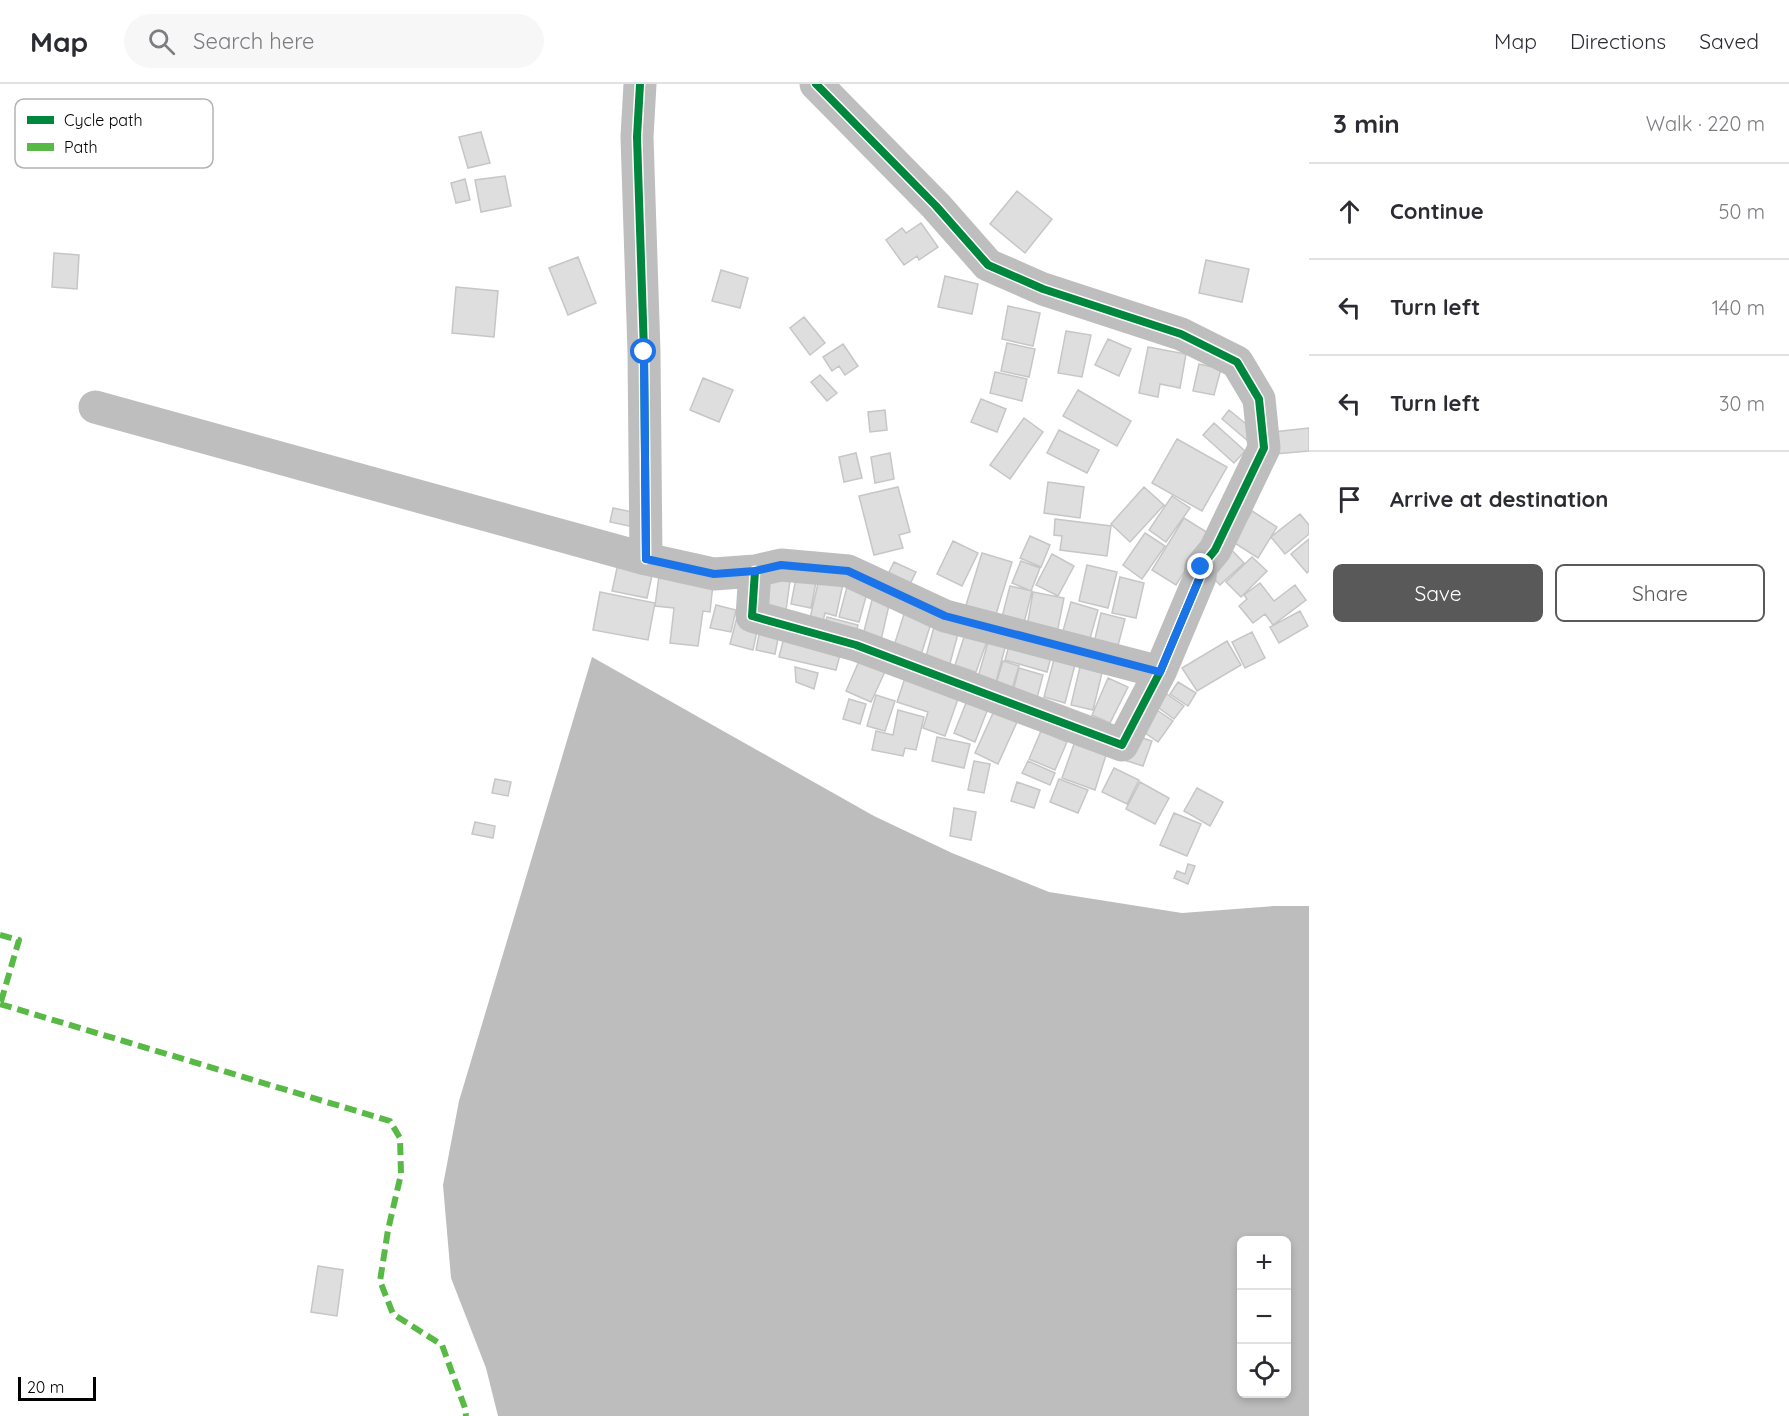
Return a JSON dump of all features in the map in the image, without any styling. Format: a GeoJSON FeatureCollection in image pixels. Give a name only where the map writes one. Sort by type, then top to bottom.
{"type":"FeatureCollection","features":[{"type":"Feature","properties":{"kind":"street"},"geometry":{"type":"LineString","coordinates":[[640,84],[637,137],[644,352],[646,559]]}},
{"type":"Feature","properties":{"kind":"street"},"geometry":{"type":"LineString","coordinates":[[755,571],[752,616],[856,645],[1122,745],[1160,672],[1200,577],[1201,567],[1215,550],[1264,448],[1259,399],[1237,362],[1182,334],[1043,288],[988,266],[936,206],[816,84]]}},
{"type":"Feature","properties":{"kind":"street"},"geometry":{"type":"LineString","coordinates":[[95,407],[646,559],[714,574],[755,571],[781,565],[848,571],[945,616],[1160,672]]}},
{"type":"Feature","properties":{"kind":"shaded area"},"geometry":{"type":"Polygon","coordinates":[[[592,657],[874,816],[952,853],[1049,892],[1182,913],[1274,906],[1309,906],[1309,1416],[498,1416],[486,1368],[451,1278],[443,1185],[459,1101],[592,657]]]}},
{"type":"Feature","properties":{"kind":"building"},"geometry":{"type":"Polygon","coordinates":[[[481,132],[490,163],[468,168],[459,137],[481,132]]]}},
{"type":"Feature","properties":{"kind":"building"},"geometry":{"type":"Polygon","coordinates":[[[505,176],[511,206],[481,212],[475,180],[505,176]]]}},
{"type":"Feature","properties":{"kind":"building"},"geometry":{"type":"Polygon","coordinates":[[[465,179],[470,200],[456,203],[451,183],[465,179]]]}},
{"type":"Feature","properties":{"kind":"building"},"geometry":{"type":"Polygon","coordinates":[[[1017,191],[1052,219],[1025,253],[990,224],[1017,191]]]}},
{"type":"Feature","properties":{"kind":"building"},"geometry":{"type":"Polygon","coordinates":[[[921,223],[938,247],[919,260],[917,256],[904,265],[886,240],[902,228],[906,233],[921,223]]]}},
{"type":"Feature","properties":{"kind":"building"},"geometry":{"type":"Polygon","coordinates":[[[54,253],[79,255],[77,289],[52,287],[54,253]]]}},
{"type":"Feature","properties":{"kind":"building"},"geometry":{"type":"Polygon","coordinates":[[[578,257],[596,303],[568,315],[549,268],[578,257]]]}},
{"type":"Feature","properties":{"kind":"building"},"geometry":{"type":"Polygon","coordinates":[[[1206,260],[1249,269],[1242,302],[1199,293],[1206,260]]]}},
{"type":"Feature","properties":{"kind":"building"},"geometry":{"type":"Polygon","coordinates":[[[721,270],[748,278],[740,308],[712,301],[721,270]]]}},
{"type":"Feature","properties":{"kind":"building"},"geometry":{"type":"Polygon","coordinates":[[[945,276],[978,284],[972,314],[938,307],[945,276]]]}},
{"type":"Feature","properties":{"kind":"building"},"geometry":{"type":"Polygon","coordinates":[[[456,287],[498,291],[494,337],[452,333],[456,287]]]}},
{"type":"Feature","properties":{"kind":"building"},"geometry":{"type":"Polygon","coordinates":[[[1008,306],[1040,313],[1033,346],[1002,339],[1008,306]]]}},
{"type":"Feature","properties":{"kind":"building"},"geometry":{"type":"Polygon","coordinates":[[[804,317],[825,343],[810,355],[790,328],[804,317]]]}},
{"type":"Feature","properties":{"kind":"building"},"geometry":{"type":"Polygon","coordinates":[[[1066,331],[1091,335],[1082,377],[1058,373],[1066,331]]]}},
{"type":"Feature","properties":{"kind":"building"},"geometry":{"type":"Polygon","coordinates":[[[1108,339],[1131,349],[1119,376],[1095,365],[1108,339]]]}},
{"type":"Feature","properties":{"kind":"building"},"geometry":{"type":"Polygon","coordinates":[[[1007,343],[1035,349],[1029,377],[1001,371],[1007,343]]]}},
{"type":"Feature","properties":{"kind":"building"},"geometry":{"type":"Polygon","coordinates":[[[843,344],[858,366],[845,375],[839,366],[832,371],[823,357],[843,344]]]}},
{"type":"Feature","properties":{"kind":"building"},"geometry":{"type":"Polygon","coordinates":[[[1148,347],[1186,354],[1180,388],[1160,384],[1158,397],[1139,393],[1148,347]]]}},
{"type":"Feature","properties":{"kind":"building"},"geometry":{"type":"Polygon","coordinates":[[[1199,364],[1221,369],[1214,395],[1193,391],[1199,364]]]}},
{"type":"Feature","properties":{"kind":"building"},"geometry":{"type":"Polygon","coordinates":[[[995,372],[1027,379],[1022,401],[990,393],[995,372]]]}},
{"type":"Feature","properties":{"kind":"building"},"geometry":{"type":"Polygon","coordinates":[[[820,375],[837,393],[827,401],[811,382],[820,375]]]}},
{"type":"Feature","properties":{"kind":"building"},"geometry":{"type":"Polygon","coordinates":[[[703,378],[733,390],[719,422],[690,410],[703,378]]]}},
{"type":"Feature","properties":{"kind":"building"},"geometry":{"type":"Polygon","coordinates":[[[1078,390],[1131,421],[1117,446],[1063,416],[1078,390]]]}},
{"type":"Feature","properties":{"kind":"building"},"geometry":{"type":"Polygon","coordinates":[[[981,399],[1006,409],[997,432],[971,422],[981,399]]]}},
{"type":"Feature","properties":{"kind":"building"},"geometry":{"type":"Polygon","coordinates":[[[885,410],[887,430],[870,432],[868,412],[885,410]]]}},
{"type":"Feature","properties":{"kind":"building"},"geometry":{"type":"Polygon","coordinates":[[[1229,410],[1256,432],[1248,441],[1222,419],[1229,410]]]}},
{"type":"Feature","properties":{"kind":"building"},"geometry":{"type":"Polygon","coordinates":[[[1024,418],[1043,432],[1010,479],[990,465],[1024,418]]]}},
{"type":"Feature","properties":{"kind":"building"},"geometry":{"type":"Polygon","coordinates":[[[1214,423],[1245,451],[1234,463],[1203,435],[1214,423]]]}},
{"type":"Feature","properties":{"kind":"building"},"geometry":{"type":"Polygon","coordinates":[[[1309,428],[1309,451],[1275,454],[1273,432],[1309,428]]]}},
{"type":"Feature","properties":{"kind":"building"},"geometry":{"type":"Polygon","coordinates":[[[1059,430],[1099,450],[1087,473],[1047,453],[1059,430]]]}},
{"type":"Feature","properties":{"kind":"building"},"geometry":{"type":"Polygon","coordinates":[[[1177,439],[1227,467],[1202,511],[1152,483],[1177,439]]]}},
{"type":"Feature","properties":{"kind":"building"},"geometry":{"type":"Polygon","coordinates":[[[856,453],[862,478],[844,482],[839,457],[856,453]]]}},
{"type":"Feature","properties":{"kind":"building"},"geometry":{"type":"Polygon","coordinates":[[[890,453],[894,479],[875,483],[871,457],[890,453]]]}},
{"type":"Feature","properties":{"kind":"building"},"geometry":{"type":"Polygon","coordinates":[[[1048,482],[1084,487],[1080,518],[1044,513],[1048,482]]]}},
{"type":"Feature","properties":{"kind":"building"},"geometry":{"type":"Polygon","coordinates":[[[898,487],[910,532],[899,535],[903,548],[874,555],[859,496],[898,487]]]}},
{"type":"Feature","properties":{"kind":"building"},"geometry":{"type":"Polygon","coordinates":[[[1144,487],[1164,505],[1130,542],[1111,524],[1144,487]]]}},
{"type":"Feature","properties":{"kind":"building"},"geometry":{"type":"Polygon","coordinates":[[[1172,496],[1190,508],[1166,542],[1149,530],[1172,496]]]}},
{"type":"Feature","properties":{"kind":"building"},"geometry":{"type":"Polygon","coordinates":[[[613,508],[642,514],[639,528],[610,522],[613,508]]]}},
{"type":"Feature","properties":{"kind":"building"},"geometry":{"type":"Polygon","coordinates":[[[1252,511],[1277,527],[1258,558],[1233,542],[1252,511]]]}},
{"type":"Feature","properties":{"kind":"building"},"geometry":{"type":"Polygon","coordinates":[[[1300,514],[1309,525],[1309,534],[1285,554],[1271,537],[1300,514]]]}},
{"type":"Feature","properties":{"kind":"building"},"geometry":{"type":"Polygon","coordinates":[[[1184,518],[1208,533],[1176,585],[1152,570],[1184,518]]]}},
{"type":"Feature","properties":{"kind":"building"},"geometry":{"type":"Polygon","coordinates":[[[1055,519],[1111,526],[1107,556],[1060,550],[1062,536],[1054,535],[1055,519]]]}},
{"type":"Feature","properties":{"kind":"building"},"geometry":{"type":"Polygon","coordinates":[[[1145,533],[1165,546],[1142,579],[1123,565],[1145,533]]]}},
{"type":"Feature","properties":{"kind":"building"},"geometry":{"type":"Polygon","coordinates":[[[1030,536],[1050,545],[1041,567],[1020,558],[1030,536]]]}},
{"type":"Feature","properties":{"kind":"building"},"geometry":{"type":"Polygon","coordinates":[[[1309,539],[1309,571],[1307,573],[1291,554],[1309,539]]]}},
{"type":"Feature","properties":{"kind":"building"},"geometry":{"type":"Polygon","coordinates":[[[953,541],[978,553],[962,586],[937,574],[953,541]]]}},
{"type":"Feature","properties":{"kind":"building"},"geometry":{"type":"Polygon","coordinates":[[[1227,545],[1244,563],[1220,585],[1204,568],[1227,545]]]}},
{"type":"Feature","properties":{"kind":"building"},"geometry":{"type":"Polygon","coordinates":[[[982,553],[1012,562],[993,624],[963,615],[982,553]]]}},
{"type":"Feature","properties":{"kind":"building"},"geometry":{"type":"Polygon","coordinates":[[[1052,554],[1074,566],[1058,596],[1036,585],[1052,554]]]}},
{"type":"Feature","properties":{"kind":"building"},"geometry":{"type":"Polygon","coordinates":[[[1252,557],[1267,571],[1241,597],[1226,582],[1252,557]]]}},
{"type":"Feature","properties":{"kind":"building"},"geometry":{"type":"Polygon","coordinates":[[[619,559],[654,566],[647,598],[612,591],[619,559]]]}},
{"type":"Feature","properties":{"kind":"building"},"geometry":{"type":"Polygon","coordinates":[[[1021,561],[1040,568],[1031,591],[1012,583],[1021,561]]]}},
{"type":"Feature","properties":{"kind":"building"},"geometry":{"type":"Polygon","coordinates":[[[894,562],[916,572],[907,590],[885,580],[894,562]]]}},
{"type":"Feature","properties":{"kind":"building"},"geometry":{"type":"Polygon","coordinates":[[[1087,565],[1117,572],[1108,608],[1079,601],[1087,565]]]}},
{"type":"Feature","properties":{"kind":"building"},"geometry":{"type":"Polygon","coordinates":[[[660,568],[714,575],[710,612],[703,611],[698,646],[670,643],[674,608],[655,606],[660,568]]]}},
{"type":"Feature","properties":{"kind":"building"},"geometry":{"type":"Polygon","coordinates":[[[760,576],[790,581],[786,610],[756,605],[760,576]]]}},
{"type":"Feature","properties":{"kind":"building"},"geometry":{"type":"Polygon","coordinates":[[[1120,577],[1144,583],[1136,618],[1112,613],[1120,577]]]}},
{"type":"Feature","properties":{"kind":"building"},"geometry":{"type":"Polygon","coordinates":[[[796,578],[816,582],[811,608],[791,604],[796,578]]]}},
{"type":"Feature","properties":{"kind":"building"},"geometry":{"type":"Polygon","coordinates":[[[819,579],[843,584],[836,616],[825,613],[822,626],[809,623],[819,579]]]}},
{"type":"Feature","properties":{"kind":"building"},"geometry":{"type":"Polygon","coordinates":[[[1260,583],[1274,601],[1295,585],[1306,600],[1273,625],[1265,614],[1253,623],[1239,606],[1247,599],[1244,595],[1260,583]]]}},
{"type":"Feature","properties":{"kind":"building"},"geometry":{"type":"Polygon","coordinates":[[[1010,586],[1032,591],[1023,627],[1001,621],[1010,586]]]}},
{"type":"Feature","properties":{"kind":"building"},"geometry":{"type":"Polygon","coordinates":[[[847,587],[867,593],[859,622],[839,617],[847,587]]]}},
{"type":"Feature","properties":{"kind":"building"},"geometry":{"type":"Polygon","coordinates":[[[600,592],[655,603],[648,640],[593,630],[600,592]]]}},
{"type":"Feature","properties":{"kind":"building"},"geometry":{"type":"Polygon","coordinates":[[[1033,592],[1064,598],[1056,638],[1026,632],[1033,592]]]}},
{"type":"Feature","properties":{"kind":"building"},"geometry":{"type":"Polygon","coordinates":[[[873,596],[890,601],[881,640],[863,635],[873,596]]]}},
{"type":"Feature","properties":{"kind":"building"},"geometry":{"type":"Polygon","coordinates":[[[1071,602],[1098,610],[1087,649],[1060,642],[1071,602]]]}},
{"type":"Feature","properties":{"kind":"building"},"geometry":{"type":"Polygon","coordinates":[[[716,605],[736,610],[731,632],[710,628],[716,605]]]}},
{"type":"Feature","properties":{"kind":"building"},"geometry":{"type":"Polygon","coordinates":[[[905,611],[932,620],[920,658],[893,649],[905,611]]]}},
{"type":"Feature","properties":{"kind":"building"},"geometry":{"type":"Polygon","coordinates":[[[1300,611],[1308,626],[1279,643],[1270,627],[1300,611]]]}},
{"type":"Feature","properties":{"kind":"building"},"geometry":{"type":"Polygon","coordinates":[[[1101,613],[1125,619],[1116,653],[1093,647],[1101,613]]]}},
{"type":"Feature","properties":{"kind":"building"},"geometry":{"type":"Polygon","coordinates":[[[737,617],[759,622],[753,650],[730,644],[737,617]]]}},
{"type":"Feature","properties":{"kind":"building"},"geometry":{"type":"Polygon","coordinates":[[[827,617],[858,625],[855,636],[824,628],[827,617]]]}},
{"type":"Feature","properties":{"kind":"building"},"geometry":{"type":"Polygon","coordinates":[[[935,623],[959,630],[949,667],[925,660],[935,623]]]}},
{"type":"Feature","properties":{"kind":"building"},"geometry":{"type":"Polygon","coordinates":[[[761,625],[780,628],[775,654],[756,650],[761,625]]]}},
{"type":"Feature","properties":{"kind":"building"},"geometry":{"type":"Polygon","coordinates":[[[1252,632],[1265,658],[1245,668],[1232,642],[1252,632]]]}},
{"type":"Feature","properties":{"kind":"building"},"geometry":{"type":"Polygon","coordinates":[[[785,634],[842,647],[836,670],[779,657],[785,634]]]}},
{"type":"Feature","properties":{"kind":"building"},"geometry":{"type":"Polygon","coordinates":[[[965,634],[987,641],[976,672],[955,665],[965,634]]]}},
{"type":"Feature","properties":{"kind":"building"},"geometry":{"type":"Polygon","coordinates":[[[989,639],[1006,644],[996,682],[978,677],[989,639]]]}},
{"type":"Feature","properties":{"kind":"building"},"geometry":{"type":"Polygon","coordinates":[[[1227,641],[1241,665],[1197,691],[1182,668],[1227,641]]]}},
{"type":"Feature","properties":{"kind":"building"},"geometry":{"type":"Polygon","coordinates":[[[1010,642],[1052,653],[1047,672],[1005,660],[1010,642]]]}},
{"type":"Feature","properties":{"kind":"building"},"geometry":{"type":"Polygon","coordinates":[[[863,652],[889,663],[871,702],[846,691],[863,652]]]}},
{"type":"Feature","properties":{"kind":"building"},"geometry":{"type":"Polygon","coordinates":[[[1056,652],[1077,657],[1065,703],[1044,697],[1056,652]]]}},
{"type":"Feature","properties":{"kind":"building"},"geometry":{"type":"Polygon","coordinates":[[[1003,661],[1019,666],[1012,689],[996,684],[1003,661]]]}},
{"type":"Feature","properties":{"kind":"building"},"geometry":{"type":"Polygon","coordinates":[[[795,667],[818,673],[814,689],[796,682],[795,667]]]}},
{"type":"Feature","properties":{"kind":"building"},"geometry":{"type":"Polygon","coordinates":[[[1080,667],[1102,673],[1093,710],[1071,705],[1080,667]]]}},
{"type":"Feature","properties":{"kind":"building"},"geometry":{"type":"Polygon","coordinates":[[[1019,668],[1043,675],[1036,702],[1012,695],[1019,668]]]}},
{"type":"Feature","properties":{"kind":"building"},"geometry":{"type":"Polygon","coordinates":[[[905,678],[959,696],[945,736],[923,728],[928,712],[897,702],[905,678]]]}},
{"type":"Feature","properties":{"kind":"building"},"geometry":{"type":"Polygon","coordinates":[[[1108,678],[1128,687],[1110,723],[1092,715],[1108,678]]]}},
{"type":"Feature","properties":{"kind":"building"},"geometry":{"type":"Polygon","coordinates":[[[1178,682],[1196,693],[1188,706],[1170,694],[1178,682]]]}},
{"type":"Feature","properties":{"kind":"building"},"geometry":{"type":"Polygon","coordinates":[[[1161,690],[1184,706],[1174,719],[1152,703],[1161,690]]]}},
{"type":"Feature","properties":{"kind":"building"},"geometry":{"type":"Polygon","coordinates":[[[876,695],[895,701],[885,731],[867,726],[876,695]]]}},
{"type":"Feature","properties":{"kind":"building"},"geometry":{"type":"Polygon","coordinates":[[[968,698],[989,706],[975,742],[954,733],[968,698]]]}},
{"type":"Feature","properties":{"kind":"building"},"geometry":{"type":"Polygon","coordinates":[[[849,699],[866,704],[860,724],[843,719],[849,699]]]}},
{"type":"Feature","properties":{"kind":"building"},"geometry":{"type":"Polygon","coordinates":[[[1148,704],[1173,721],[1158,742],[1134,725],[1148,704]]]}},
{"type":"Feature","properties":{"kind":"building"},"geometry":{"type":"Polygon","coordinates":[[[898,710],[924,717],[916,750],[905,748],[903,756],[872,750],[876,731],[893,735],[898,710]]]}},
{"type":"Feature","properties":{"kind":"building"},"geometry":{"type":"Polygon","coordinates":[[[994,711],[1017,722],[998,764],[975,753],[994,711]]]}},
{"type":"Feature","properties":{"kind":"building"},"geometry":{"type":"Polygon","coordinates":[[[1041,731],[1067,742],[1055,770],[1029,759],[1041,731]]]}},
{"type":"Feature","properties":{"kind":"building"},"geometry":{"type":"Polygon","coordinates":[[[1133,735],[1152,741],[1143,766],[1124,760],[1133,735]]]}},
{"type":"Feature","properties":{"kind":"building"},"geometry":{"type":"Polygon","coordinates":[[[937,737],[970,744],[964,768],[932,761],[937,737]]]}},
{"type":"Feature","properties":{"kind":"building"},"geometry":{"type":"Polygon","coordinates":[[[1074,744],[1106,755],[1095,790],[1062,778],[1074,744]]]}},
{"type":"Feature","properties":{"kind":"building"},"geometry":{"type":"Polygon","coordinates":[[[974,761],[990,764],[984,793],[968,790],[974,761]]]}},
{"type":"Feature","properties":{"kind":"building"},"geometry":{"type":"Polygon","coordinates":[[[1028,761],[1055,773],[1050,785],[1022,773],[1028,761]]]}},
{"type":"Feature","properties":{"kind":"building"},"geometry":{"type":"Polygon","coordinates":[[[1114,768],[1139,780],[1127,804],[1102,792],[1114,768]]]}},
{"type":"Feature","properties":{"kind":"building"},"geometry":{"type":"Polygon","coordinates":[[[495,779],[511,782],[508,796],[492,793],[495,779]]]}},
{"type":"Feature","properties":{"kind":"building"},"geometry":{"type":"Polygon","coordinates":[[[1059,779],[1088,790],[1078,813],[1050,802],[1059,779]]]}},
{"type":"Feature","properties":{"kind":"building"},"geometry":{"type":"Polygon","coordinates":[[[1017,782],[1040,790],[1034,808],[1011,801],[1017,782]]]}},
{"type":"Feature","properties":{"kind":"building"},"geometry":{"type":"Polygon","coordinates":[[[1140,782],[1169,798],[1155,824],[1126,809],[1140,782]]]}},
{"type":"Feature","properties":{"kind":"building"},"geometry":{"type":"Polygon","coordinates":[[[1197,788],[1223,802],[1210,826],[1184,811],[1197,788]]]}},
{"type":"Feature","properties":{"kind":"building"},"geometry":{"type":"Polygon","coordinates":[[[954,808],[976,812],[971,840],[950,836],[954,808]]]}},
{"type":"Feature","properties":{"kind":"building"},"geometry":{"type":"Polygon","coordinates":[[[1174,813],[1201,824],[1187,856],[1160,845],[1174,813]]]}},
{"type":"Feature","properties":{"kind":"building"},"geometry":{"type":"Polygon","coordinates":[[[475,822],[495,826],[493,838],[472,834],[475,822]]]}},
{"type":"Feature","properties":{"kind":"building"},"geometry":{"type":"Polygon","coordinates":[[[1188,864],[1195,866],[1188,884],[1174,878],[1177,871],[1185,874],[1188,864]]]}},
{"type":"Feature","properties":{"kind":"building"},"geometry":{"type":"Polygon","coordinates":[[[318,1266],[343,1270],[337,1316],[311,1312],[318,1266]]]}},
{"type":"Feature","properties":{"kind":"marked path"},"geometry":{"type":"LineString","coordinates":[[0,935],[19,940],[0,1005]]}},
{"type":"Feature","properties":{"kind":"marked path"},"geometry":{"type":"LineString","coordinates":[[0,1004],[390,1121],[400,1138],[401,1174],[388,1230],[380,1281],[393,1314],[442,1345],[466,1416]]}},
{"type":"Feature","properties":{"kind":"cycle path"},"geometry":{"type":"LineString","coordinates":[[640,84],[637,137],[644,352],[646,559]]}},
{"type":"Feature","properties":{"kind":"cycle path"},"geometry":{"type":"LineString","coordinates":[[755,571],[752,616],[856,645],[1122,745],[1160,672],[1200,577],[1201,567],[1215,550],[1264,448],[1259,399],[1237,362],[1181,334],[1043,289],[988,265],[936,206],[816,84]]}},
{"type":"Feature","properties":{"kind":"route"},"geometry":{"type":"LineString","coordinates":[[644,352],[646,559],[714,574],[755,571],[781,565],[848,571],[945,616],[1160,672],[1200,577],[1201,567]]}}]}
